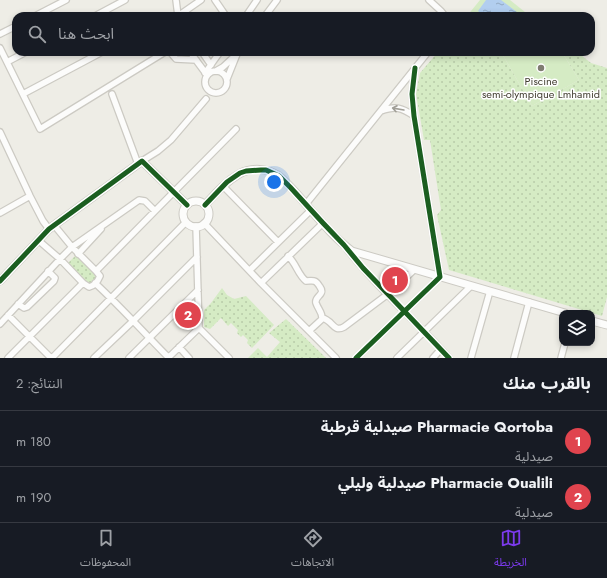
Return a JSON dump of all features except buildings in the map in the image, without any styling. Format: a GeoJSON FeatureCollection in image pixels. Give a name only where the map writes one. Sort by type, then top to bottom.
{"type":"FeatureCollection","features":[{"type":"Feature","properties":{"kind":"street"},"geometry":{"type":"LineString","coordinates":[[43,12],[66,0]]}},
{"type":"Feature","properties":{"kind":"street"},"geometry":{"type":"LineString","coordinates":[[102,12],[125,0]]}},
{"type":"Feature","properties":{"kind":"street"},"geometry":{"type":"LineString","coordinates":[[176,0],[178,12]]}},
{"type":"Feature","properties":{"kind":"street"},"geometry":{"type":"LineString","coordinates":[[184,12],[201,0]]}},
{"type":"Feature","properties":{"kind":"street"},"geometry":{"type":"LineString","coordinates":[[215,0],[223,12]]}},
{"type":"Feature","properties":{"kind":"street"},"geometry":{"type":"LineString","coordinates":[[249,12],[257,0]]}},
{"type":"Feature","properties":{"kind":"street"},"geometry":{"type":"LineString","coordinates":[[268,12],[277,0]]}},
{"type":"Feature","properties":{"kind":"street"},"geometry":{"type":"LineString","coordinates":[[429,0],[441,12]]}},
{"type":"Feature","properties":{"kind":"street"},"geometry":{"type":"LineString","coordinates":[[0,34],[12,28]]}},
{"type":"Feature","properties":{"kind":"street"},"geometry":{"type":"LineString","coordinates":[[0,48],[40,129],[159,56]]}},
{"type":"Feature","properties":{"kind":"street"},"geometry":{"type":"LineString","coordinates":[[7,62],[18,56]]}},
{"type":"Feature","properties":{"kind":"street"},"geometry":{"type":"LineString","coordinates":[[23,94],[94,56]]}},
{"type":"Feature","properties":{"kind":"street"},"geometry":{"type":"LineString","coordinates":[[173,56],[176,59],[196,60]]}},
{"type":"Feature","properties":{"kind":"street"},"geometry":{"type":"LineString","coordinates":[[193,56],[206,74]]}},
{"type":"Feature","properties":{"kind":"street"},"geometry":{"type":"LineString","coordinates":[[205,56],[211,65]]}},
{"type":"Feature","properties":{"kind":"street"},"geometry":{"type":"LineString","coordinates":[[206,99],[206,74],[217,56]]}},
{"type":"Feature","properties":{"kind":"street"},"geometry":{"type":"LineString","coordinates":[[206,74],[223,67],[235,56]]}},
{"type":"Feature","properties":{"kind":"street"},"geometry":{"type":"LineString","coordinates":[[0,281],[52,227],[140,162],[158,151],[171,140],[206,99],[222,91],[226,86],[227,79],[237,56]]}},
{"type":"Feature","properties":{"kind":"street"},"geometry":{"type":"LineString","coordinates":[[306,204],[425,56]]}},
{"type":"Feature","properties":{"kind":"street"},"geometry":{"type":"LineString","coordinates":[[415,68],[412,94],[414,116],[440,277]]}},
{"type":"Feature","properties":{"kind":"street"},"geometry":{"type":"LineString","coordinates":[[216,71],[223,73],[227,79]]}},
{"type":"Feature","properties":{"kind":"street"},"geometry":{"type":"LineString","coordinates":[[206,86],[212,92],[218,93]]}},
{"type":"Feature","properties":{"kind":"street"},"geometry":{"type":"LineString","coordinates":[[112,94],[140,162],[187,205]]}},
{"type":"Feature","properties":{"kind":"street"},"geometry":{"type":"LineString","coordinates":[[380,111],[396,108],[407,111],[414,116]]}},
{"type":"Feature","properties":{"kind":"street"},"geometry":{"type":"LineString","coordinates":[[96,271],[236,129]]}},
{"type":"Feature","properties":{"kind":"street"},"geometry":{"type":"LineString","coordinates":[[0,132],[43,221],[52,227],[96,271],[100,276],[98,280],[89,287],[38,240]]}},
{"type":"Feature","properties":{"kind":"street"},"geometry":{"type":"LineString","coordinates":[[205,205],[223,186],[234,177],[246,171],[266,170],[279,176],[344,245],[360,265],[449,358]]}},
{"type":"Feature","properties":{"kind":"street"},"geometry":{"type":"LineString","coordinates":[[223,186],[278,242]]}},
{"type":"Feature","properties":{"kind":"street"},"geometry":{"type":"LineString","coordinates":[[0,213],[30,196]]}},
{"type":"Feature","properties":{"kind":"street"},"geometry":{"type":"LineString","coordinates":[[0,324],[72,247],[139,200],[145,201],[155,210]]}},
{"type":"Feature","properties":{"kind":"street"},"geometry":{"type":"LineString","coordinates":[[195,201],[201,202],[205,205],[208,210],[207,220],[196,226],[190,225],[186,222],[183,217],[183,213],[184,208],[187,205],[195,201]]}},
{"type":"Feature","properties":{"kind":"street"},"geometry":{"type":"LineString","coordinates":[[250,270],[311,210]]}},
{"type":"Feature","properties":{"kind":"street"},"geometry":{"type":"LineString","coordinates":[[8,315],[51,358],[186,222]]}},
{"type":"Feature","properties":{"kind":"street"},"geometry":{"type":"LineString","coordinates":[[204,222],[308,331],[336,358]]}},
{"type":"Feature","properties":{"kind":"street"},"geometry":{"type":"LineString","coordinates":[[261,282],[322,223]]}},
{"type":"Feature","properties":{"kind":"street"},"geometry":{"type":"LineString","coordinates":[[78,254],[101,230],[103,227],[102,225]]}},
{"type":"Feature","properties":{"kind":"street"},"geometry":{"type":"LineString","coordinates":[[196,226],[199,328],[229,358]]}},
{"type":"Feature","properties":{"kind":"street"},"geometry":{"type":"LineString","coordinates":[[344,245],[358,254],[559,311]]}},
{"type":"Feature","properties":{"kind":"street"},"geometry":{"type":"LineString","coordinates":[[288,256],[294,262],[305,280],[315,281],[322,289],[322,292],[316,300],[316,303],[321,311],[322,318],[308,331]]}},
{"type":"Feature","properties":{"kind":"street"},"geometry":{"type":"LineString","coordinates":[[94,358],[197,257]]}},
{"type":"Feature","properties":{"kind":"street"},"geometry":{"type":"LineString","coordinates":[[322,318],[327,319],[334,327],[340,329],[359,317],[388,294],[414,270]]}},
{"type":"Feature","properties":{"kind":"street"},"geometry":{"type":"LineString","coordinates":[[18,304],[24,308],[27,307],[54,281],[55,278],[48,271]]}},
{"type":"Feature","properties":{"kind":"street"},"geometry":{"type":"LineString","coordinates":[[356,358],[440,277]]}},
{"type":"Feature","properties":{"kind":"street"},"geometry":{"type":"LineString","coordinates":[[8,358],[83,283]]}},
{"type":"Feature","properties":{"kind":"street"},"geometry":{"type":"LineString","coordinates":[[95,283],[168,358],[199,328]]}},
{"type":"Feature","properties":{"kind":"street"},"geometry":{"type":"LineString","coordinates":[[397,358],[471,286]]}},
{"type":"Feature","properties":{"kind":"street"},"geometry":{"type":"LineString","coordinates":[[128,358],[198,290]]}},
{"type":"Feature","properties":{"kind":"street"},"geometry":{"type":"LineString","coordinates":[[471,358],[490,291]]}},
{"type":"Feature","properties":{"kind":"street"},"geometry":{"type":"LineString","coordinates":[[514,358],[529,302]]}},
{"type":"Feature","properties":{"kind":"street"},"geometry":{"type":"LineString","coordinates":[[595,322],[607,325]]}},
{"type":"Feature","properties":{"kind":"street"},"geometry":{"type":"LineString","coordinates":[[561,358],[564,346]]}},
{"type":"Feature","properties":{"kind":"street"},"geometry":{"type":"LineString","coordinates":[[179,347],[189,358]]}},
{"type":"Feature","properties":{"kind":"street"},"geometry":{"type":"LineString","coordinates":[[433,358],[441,350]]}},
{"type":"Feature","properties":{"kind":"green space"},"geometry":{"type":"Polygon","coordinates":[[[480,0],[510,0],[525,12],[470,12],[480,0]]]}},
{"type":"Feature","properties":{"kind":"green space"},"geometry":{"type":"Polygon","coordinates":[[[435,56],[503,56],[532,106],[579,80],[564,56],[582,56],[591,63],[607,68],[607,297],[602,316],[595,314],[595,310],[582,310],[449,270],[437,215],[441,210],[430,140],[424,140],[416,94],[420,73],[435,56]]]}},
{"type":"Feature","properties":{"kind":"green space","name":"Piscine semi-olympique Lmhamid"},"geometry":{"type":"Polygon","coordinates":[[[503,56],[564,56],[579,80],[532,106],[503,56]]]}},
{"type":"Feature","properties":{"kind":"green space"},"geometry":{"type":"Polygon","coordinates":[[[76,255],[98,276],[89,285],[67,264],[76,255]]]}},
{"type":"Feature","properties":{"kind":"green space"},"geometry":{"type":"Polygon","coordinates":[[[222,288],[227,295],[234,299],[246,296],[274,325],[252,348],[247,343],[248,340],[243,335],[241,337],[237,333],[238,330],[231,323],[228,326],[221,318],[210,329],[204,327],[204,310],[222,288]]]}},
{"type":"Feature","properties":{"kind":"green space"},"geometry":{"type":"Polygon","coordinates":[[[286,319],[326,358],[248,358],[258,348],[267,357],[280,342],[269,333],[286,319]]]}},
{"type":"Feature","properties":{"kind":"water"},"geometry":{"type":"Polygon","coordinates":[[[486,0],[501,0],[517,12],[479,12],[478,11],[486,0]]]}},
{"type":"Feature","properties":{"kind":"cycle path"},"geometry":{"type":"LineString","coordinates":[[356,358],[440,277],[414,116],[412,94],[415,68]]}},
{"type":"Feature","properties":{"kind":"cycle path"},"geometry":{"type":"LineString","coordinates":[[0,281],[49,229],[142,161],[187,205]]}},
{"type":"Feature","properties":{"kind":"cycle path"},"geometry":{"type":"LineString","coordinates":[[205,205],[227,182],[240,173],[246,171],[266,170],[279,176],[344,245],[363,268],[449,358]]}},
{"type":"Feature","properties":{"kind":"place","name":"Piscine semi-olympique Lmhamid"},"geometry":{"type":"Point","coordinates":[541,68]}},
{"type":"Feature","properties":{"kind":"place","name":"Pharmacie Qortoba صيدلية قرطبة"},"geometry":{"type":"Point","coordinates":[395,280]}},
{"type":"Feature","properties":{"kind":"place","name":"Pharmacie Oualili صيدلية وليلي"},"geometry":{"type":"Point","coordinates":[188,315]}}]}
